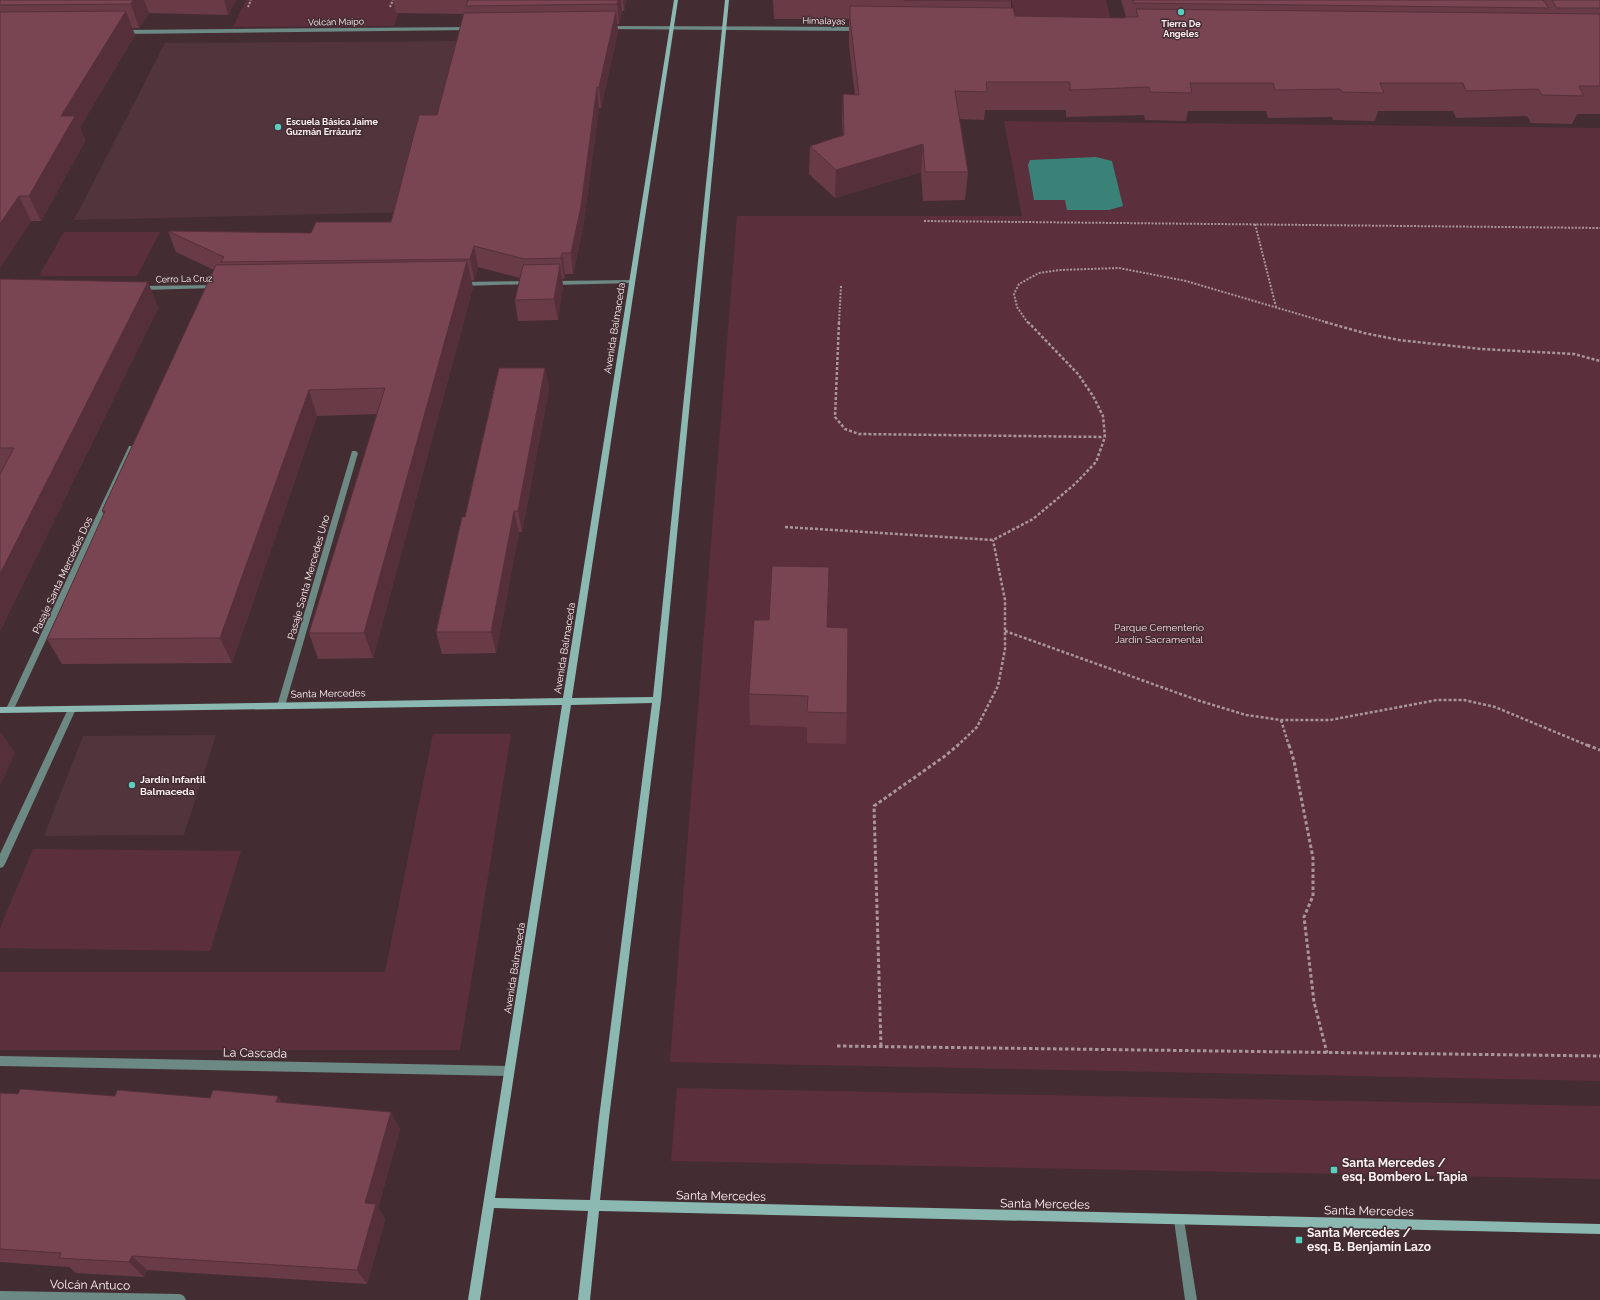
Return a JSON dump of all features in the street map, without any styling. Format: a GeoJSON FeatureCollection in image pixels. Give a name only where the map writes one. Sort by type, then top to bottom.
{"type":"FeatureCollection","features":[{"type":"Feature","properties":{"kind":"street","name":"Avenida Balmaceda"},"geometry":{"type":"LineString","coordinates":[[474,1300],[676,0]]}},
{"type":"Feature","properties":{"kind":"street"},"geometry":{"type":"LineString","coordinates":[[584,1300],[594,1206],[657,700],[727,0]]}},
{"type":"Feature","properties":{"kind":"street","name":"Himalayas"},"geometry":{"type":"LineString","coordinates":[[672,27],[867,29]]}},
{"type":"Feature","properties":{"kind":"street"},"geometry":{"type":"LineString","coordinates":[[601,28],[672,27]]}},
{"type":"Feature","properties":{"kind":"street","name":"Volcán Maipo"},"geometry":{"type":"LineString","coordinates":[[118,32],[476,29]]}},
{"type":"Feature","properties":{"kind":"street"},"geometry":{"type":"LineString","coordinates":[[545,283],[632,282]]}},
{"type":"Feature","properties":{"kind":"street"},"geometry":{"type":"LineString","coordinates":[[458,284],[537,283]]}},
{"type":"Feature","properties":{"kind":"street","name":"Cerro La Cruz"},"geometry":{"type":"LineString","coordinates":[[134,288],[221,287]]}},
{"type":"Feature","properties":{"kind":"street","name":"Pasaje Santa Mercedes Dos"},"geometry":{"type":"LineString","coordinates":[[10,709],[131,448]]}},
{"type":"Feature","properties":{"kind":"street","name":"Pasaje Santa Mercedes Uno"},"geometry":{"type":"LineString","coordinates":[[281,706],[354,453]]}},
{"type":"Feature","properties":{"kind":"street","name":"Santa Mercedes"},"geometry":{"type":"LineString","coordinates":[[0,710],[657,700]]}},
{"type":"Feature","properties":{"kind":"street"},"geometry":{"type":"LineString","coordinates":[[0,864],[72,709]]}},
{"type":"Feature","properties":{"kind":"street","name":"La Cascada"},"geometry":{"type":"LineString","coordinates":[[0,1061],[509,1071]]}},
{"type":"Feature","properties":{"kind":"street","name":"Santa Mercedes"},"geometry":{"type":"LineString","coordinates":[[489,1203],[1600,1229]]}},
{"type":"Feature","properties":{"kind":"street"},"geometry":{"type":"LineString","coordinates":[[1179,1220],[1191,1300]]}},
{"type":"Feature","properties":{"kind":"street","name":"Volcán Antuco"},"geometry":{"type":"LineString","coordinates":[[0,1297],[180,1300]]}},
{"type":"Feature","properties":{"kind":"path"},"geometry":{"type":"LineString","coordinates":[[924,221],[1600,228]]}},
{"type":"Feature","properties":{"kind":"path"},"geometry":{"type":"LineString","coordinates":[[1255,224],[1276,307]]}},
{"type":"Feature","properties":{"kind":"path"},"geometry":{"type":"LineString","coordinates":[[785,527],[992,540],[1033,519],[1075,484],[1096,462],[1105,437],[1103,416],[1093,396],[1078,374],[1030,325],[1017,307],[1014,294],[1019,284],[1039,273],[1060,270],[1119,268],[1186,281],[1357,331],[1399,340],[1481,349],[1574,354],[1600,361]]}},
{"type":"Feature","properties":{"kind":"path"},"geometry":{"type":"LineString","coordinates":[[842,286],[835,417],[845,429],[859,434],[1105,437]]}},
{"type":"Feature","properties":{"kind":"path"},"geometry":{"type":"LineString","coordinates":[[882,1046],[874,806],[945,756],[977,727],[998,686],[1005,649],[1005,600],[992,540]]}},
{"type":"Feature","properties":{"kind":"path"},"geometry":{"type":"LineString","coordinates":[[1005,631],[1200,701],[1246,715],[1281,720],[1330,720],[1437,700],[1464,700],[1495,707],[1600,750]]}},
{"type":"Feature","properties":{"kind":"path"},"geometry":{"type":"LineString","coordinates":[[1281,720],[1294,761],[1313,858],[1313,896],[1304,917],[1314,1002],[1327,1053]]}},
{"type":"Feature","properties":{"kind":"path"},"geometry":{"type":"LineString","coordinates":[[837,1046],[1600,1056]]}},
{"type":"Feature","properties":{"kind":"shaded area","name":"Escuela Básica Jaime Guzmán Errázuriz"},"geometry":{"type":"Polygon","coordinates":[[[457,41],[413,212],[74,220],[165,43],[457,41]]]}},
{"type":"Feature","properties":{"kind":"shaded area"},"geometry":{"type":"Polygon","coordinates":[[[1096,157],[1112,161],[1123,206],[1109,210],[1067,210],[1065,200],[1034,200],[1028,165],[1030,160],[1096,157]]]}},
{"type":"Feature","properties":{"kind":"shaded area","name":"Jardín Infantil Balmaceda"},"geometry":{"type":"Polygon","coordinates":[[[216,735],[184,835],[44,836],[83,736],[216,735]]]}},
{"type":"Feature","properties":{"kind":"green space"},"geometry":{"type":"Polygon","coordinates":[[[246,0],[403,0],[394,26],[233,27],[246,0]]]}},
{"type":"Feature","properties":{"kind":"green space"},"geometry":{"type":"Polygon","coordinates":[[[1012,0],[1106,0],[1112,24],[1015,23],[1012,0]]]}},
{"type":"Feature","properties":{"kind":"green space","name":"Parque Cementerio Jardín Sacramental"},"geometry":{"type":"Polygon","coordinates":[[[1004,121],[1600,128],[1600,1081],[670,1062],[737,216],[1022,216],[1004,121]]]}},
{"type":"Feature","properties":{"kind":"green space"},"geometry":{"type":"Polygon","coordinates":[[[64,232],[160,232],[137,276],[39,276],[64,232]]]}},
{"type":"Feature","properties":{"kind":"green space"},"geometry":{"type":"Polygon","coordinates":[[[433,734],[511,734],[460,1050],[0,1050],[0,972],[385,972],[433,734]]]}},
{"type":"Feature","properties":{"kind":"green space"},"geometry":{"type":"Polygon","coordinates":[[[33,849],[241,851],[210,951],[0,948],[0,928],[33,849]]]}},
{"type":"Feature","properties":{"kind":"green space"},"geometry":{"type":"Polygon","coordinates":[[[677,1088],[1600,1106],[1600,1179],[671,1161],[677,1088]]]}},
{"type":"Feature","properties":{"kind":"building"},"geometry":{"type":"Polygon","coordinates":[[[0,0],[133,0],[131,4],[0,5],[0,0]]]}},
{"type":"Feature","properties":{"kind":"building"},"geometry":{"type":"Polygon","coordinates":[[[468,0],[618,0],[617,4],[466,6],[468,0]]]}},
{"type":"Feature","properties":{"kind":"building"},"geometry":{"type":"Polygon","coordinates":[[[904,0],[1011,0],[1011,1],[904,0]]]}},
{"type":"Feature","properties":{"kind":"building"},"geometry":{"type":"Polygon","coordinates":[[[1133,0],[1543,0],[1549,8],[1134,3],[1133,0]]]}},
{"type":"Feature","properties":{"kind":"building"},"geometry":{"type":"Polygon","coordinates":[[[1552,0],[1600,0],[1600,8],[1557,8],[1552,0]]]}},
{"type":"Feature","properties":{"kind":"building"},"geometry":{"type":"Polygon","coordinates":[[[850,6],[1013,8],[1015,16],[1125,18],[1124,17],[1138,17],[1136,9],[1600,14],[1600,86],[1579,86],[1584,96],[1542,95],[1538,89],[1466,91],[1463,83],[1380,83],[1384,93],[1342,92],[1340,89],[1275,90],[1273,83],[1190,83],[1192,93],[1150,92],[1149,87],[1070,90],[1070,82],[986,82],[987,92],[955,91],[968,172],[925,172],[923,144],[836,170],[810,146],[844,135],[843,94],[859,95],[850,19],[850,6]]]}},
{"type":"Feature","properties":{"kind":"building"},"geometry":{"type":"Polygon","coordinates":[[[126,11],[61,116],[75,116],[29,196],[19,196],[0,224],[0,12],[126,11]]]}},
{"type":"Feature","properties":{"kind":"building"},"geometry":{"type":"Polygon","coordinates":[[[616,11],[599,87],[597,87],[581,206],[571,253],[562,253],[561,258],[524,259],[474,246],[470,259],[221,262],[224,257],[168,231],[311,233],[316,222],[391,222],[419,115],[437,115],[464,13],[616,11]]]}},
{"type":"Feature","properties":{"kind":"building"},"geometry":{"type":"Polygon","coordinates":[[[467,261],[364,633],[309,633],[385,388],[309,390],[220,638],[47,639],[105,511],[102,511],[216,265],[467,261]]]}},
{"type":"Feature","properties":{"kind":"building"},"geometry":{"type":"Polygon","coordinates":[[[560,264],[554,299],[515,300],[523,265],[560,264]]]}},
{"type":"Feature","properties":{"kind":"building"},"geometry":{"type":"Polygon","coordinates":[[[0,279],[148,282],[0,574],[0,474],[14,448],[0,448],[0,279]]]}},
{"type":"Feature","properties":{"kind":"building"},"geometry":{"type":"Polygon","coordinates":[[[499,368],[545,368],[518,511],[514,511],[491,632],[436,632],[462,517],[465,517],[499,368]]]}},
{"type":"Feature","properties":{"kind":"building"},"geometry":{"type":"Polygon","coordinates":[[[772,566],[829,567],[827,627],[848,628],[847,713],[807,712],[808,696],[749,694],[754,620],[769,620],[772,566]]]}},
{"type":"Feature","properties":{"kind":"building"},"geometry":{"type":"Polygon","coordinates":[[[20,1089],[115,1096],[117,1090],[210,1098],[213,1090],[278,1096],[276,1102],[391,1112],[365,1203],[376,1204],[357,1270],[132,1256],[129,1262],[59,1258],[61,1253],[0,1249],[0,1093],[18,1094],[20,1089]]]}},
{"type":"Feature","properties":{"kind":"place","name":"Tierra De Angeles"},"geometry":{"type":"Point","coordinates":[1181,12]}},
{"type":"Feature","properties":{"kind":"place","name":"Escuela Básica Jaime Guzmán Errázuriz"},"geometry":{"type":"Point","coordinates":[278,127]}},
{"type":"Feature","properties":{"kind":"place","name":"Jardín Infantil Balmaceda"},"geometry":{"type":"Point","coordinates":[132,785]}},
{"type":"Feature","properties":{"kind":"place","name":"Santa Mercedes / esq. Bombero L. Tapia"},"geometry":{"type":"Point","coordinates":[1334,1170]}},
{"type":"Feature","properties":{"kind":"place","name":"Santa Mercedes / esq. B. Benjamín Lazo"},"geometry":{"type":"Point","coordinates":[1299,1240]}}]}
